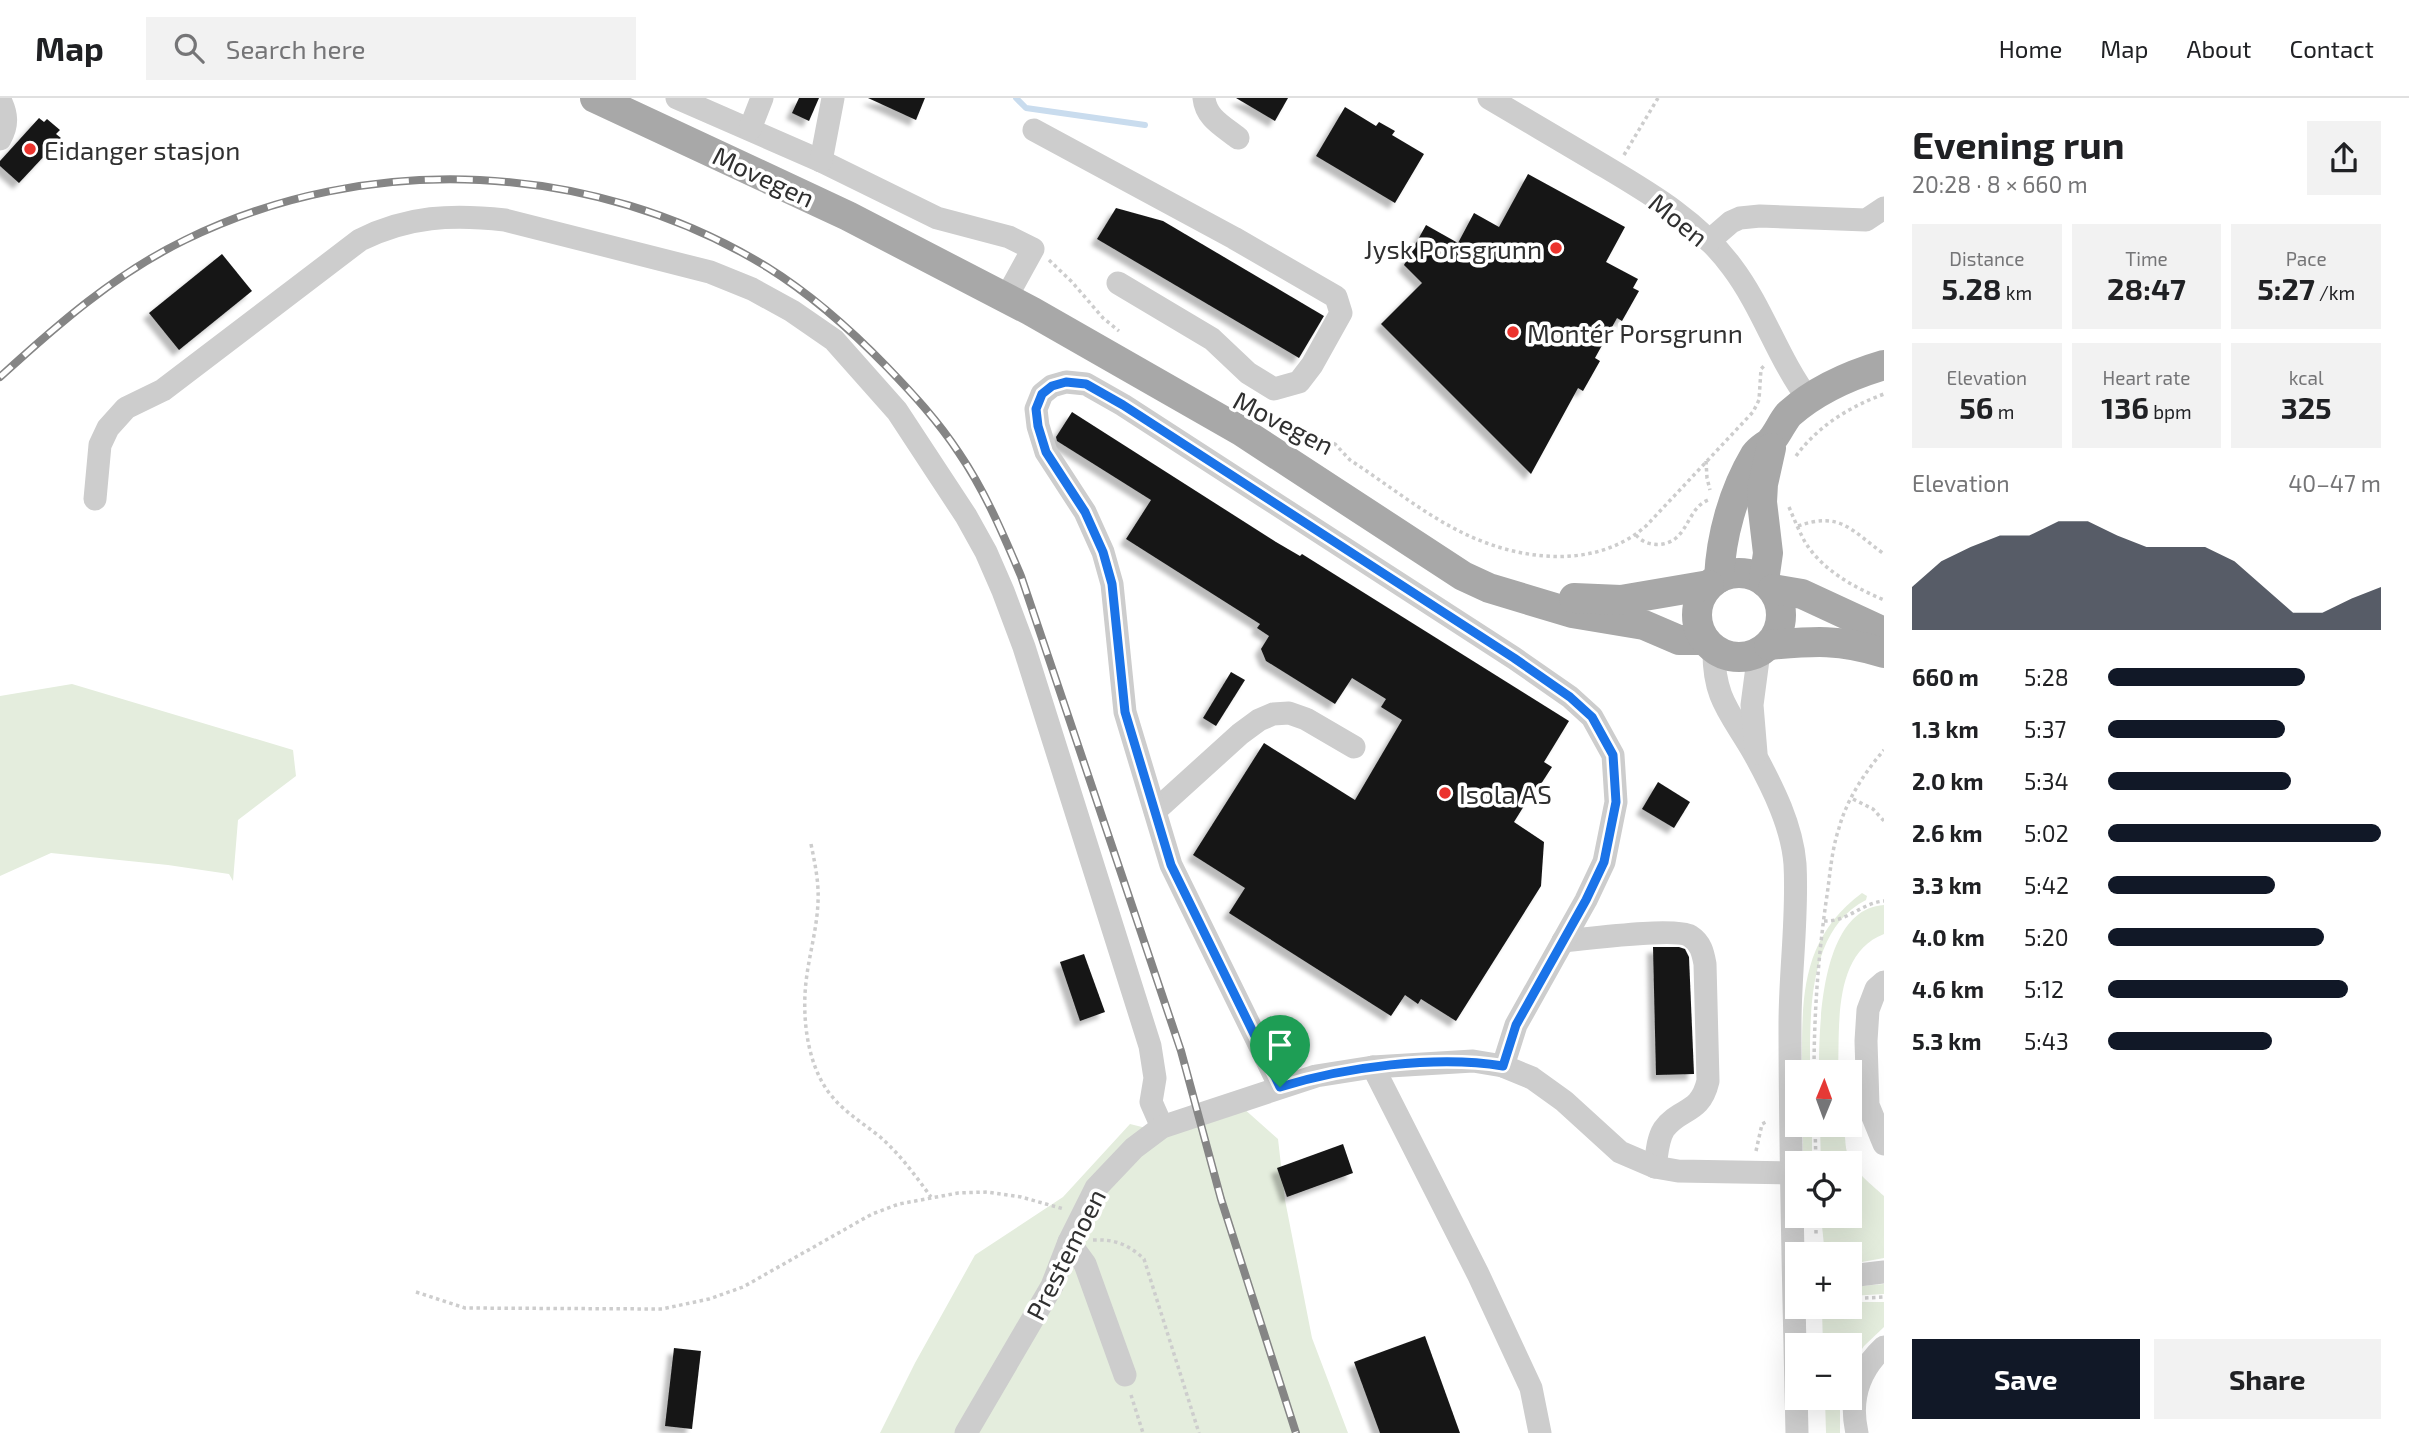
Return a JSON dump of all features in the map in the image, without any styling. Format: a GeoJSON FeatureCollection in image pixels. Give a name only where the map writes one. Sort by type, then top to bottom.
{"type":"FeatureCollection","features":[{"type":"Feature","properties":{"kind":"main road","name":"Movegen"},"geometry":{"type":"LineString","coordinates":[[594,98],[848,216],[1006,298],[1241,432],[1463,576],[1489,588],[1572,613],[1644,625],[1679,640],[1709,645]]}},
{"type":"Feature","properties":{"kind":"main road"},"geometry":{"type":"LineString","coordinates":[[1784,449],[1788,415],[1853,374],[1884,365]]}},
{"type":"Feature","properties":{"kind":"main road"},"geometry":{"type":"LineString","coordinates":[[1714,581],[1734,500],[1756,454],[1763,446],[1784,449]]}},
{"type":"Feature","properties":{"kind":"main road"},"geometry":{"type":"LineString","coordinates":[[1768,585],[1769,553],[1762,502],[1763,484],[1772,454],[1784,449]]}},
{"type":"Feature","properties":{"kind":"main road"},"geometry":{"type":"LineString","coordinates":[[1764,648],[1776,635],[1781,612],[1779,600],[1768,585],[1754,575],[1742,572],[1714,581],[1702,594],[1697,618],[1699,630],[1709,645],[1724,655],[1736,657],[1764,648],[1822,641],[1853,644],[1884,653]]}},
{"type":"Feature","properties":{"kind":"main road","name":"Movegen"},"geometry":{"type":"LineString","coordinates":[[1531,599],[1565,597],[1621,600],[1714,581]]}},
{"type":"Feature","properties":{"kind":"main road"},"geometry":{"type":"LineString","coordinates":[[1768,585],[1802,594],[1884,632]]}},
{"type":"Feature","properties":{"kind":"street","name":"Movegen"},"geometry":{"type":"LineString","coordinates":[[677,98],[821,161],[937,218],[1009,237],[1032,249]]}},
{"type":"Feature","properties":{"kind":"street"},"geometry":{"type":"LineString","coordinates":[[750,129],[762,98]]}},
{"type":"Feature","properties":{"kind":"street"},"geometry":{"type":"LineString","coordinates":[[821,161],[834,98]]}},
{"type":"Feature","properties":{"kind":"street"},"geometry":{"type":"LineString","coordinates":[[1204,98],[1210,117],[1238,138]]}},
{"type":"Feature","properties":{"kind":"street","name":"Moen"},"geometry":{"type":"LineString","coordinates":[[1489,98],[1669,206],[1709,241],[1731,265],[1755,302],[1791,372],[1809,400]]}},
{"type":"Feature","properties":{"kind":"street"},"geometry":{"type":"LineString","coordinates":[[0,100],[6,111],[6,128],[0,139]]}},
{"type":"Feature","properties":{"kind":"street"},"geometry":{"type":"LineString","coordinates":[[1034,130],[1234,238],[1336,297],[1341,313],[1312,365],[1299,382],[1274,389],[1248,373],[1212,339],[1118,282]]}},
{"type":"Feature","properties":{"kind":"street"},"geometry":{"type":"LineString","coordinates":[[1709,241],[1731,222],[1740,218],[1760,216],[1866,220],[1884,208]]}},
{"type":"Feature","properties":{"kind":"street"},"geometry":{"type":"LineString","coordinates":[[95,499],[100,445],[108,428],[126,408],[163,390],[360,240],[384,228],[440,217],[471,216],[505,220],[710,272],[752,289],[792,311],[834,340],[897,411],[986,551],[1024,648],[1137,1005],[1154,1066],[1151,1102],[1163,1127]]}},
{"type":"Feature","properties":{"kind":"street"},"geometry":{"type":"LineString","coordinates":[[1006,298],[1032,249]]}},
{"type":"Feature","properties":{"kind":"street"},"geometry":{"type":"LineString","coordinates":[[1280,1087],[1171,865],[1125,712],[1112,584],[1103,552],[1085,512],[1046,452],[1038,426],[1036,409],[1042,394],[1052,386],[1066,382],[1086,384],[1123,405],[1514,658],[1570,697],[1592,717],[1613,755],[1616,802],[1604,862],[1516,1025],[1503,1066]]}},
{"type":"Feature","properties":{"kind":"street"},"geometry":{"type":"LineString","coordinates":[[1709,645],[1718,691],[1729,716],[1756,756],[1784,815],[1795,864],[1790,1021],[1791,1151]]}},
{"type":"Feature","properties":{"kind":"street"},"geometry":{"type":"LineString","coordinates":[[1756,756],[1752,705],[1764,648]]}},
{"type":"Feature","properties":{"kind":"street"},"geometry":{"type":"LineString","coordinates":[[1155,811],[1240,734],[1259,720],[1273,714],[1289,713],[1306,719],[1354,747]]}},
{"type":"Feature","properties":{"kind":"street"},"geometry":{"type":"LineString","coordinates":[[1563,941],[1670,932],[1688,934],[1702,947],[1706,964],[1708,1081],[1705,1096],[1667,1126],[1660,1137],[1654,1167]]}},
{"type":"Feature","properties":{"kind":"street"},"geometry":{"type":"LineString","coordinates":[[1884,982],[1876,989],[1868,1010],[1866,1041],[1868,1105],[1884,1144]]}},
{"type":"Feature","properties":{"kind":"street","name":"Prestemoen"},"geometry":{"type":"LineString","coordinates":[[966,1433],[1052,1286],[1069,1242],[1096,1188],[1134,1148],[1163,1127],[1280,1087],[1317,1076],[1373,1067],[1473,1061],[1503,1066],[1532,1078],[1564,1101],[1620,1152],[1654,1167],[1678,1171],[1785,1173]]}},
{"type":"Feature","properties":{"kind":"street"},"geometry":{"type":"LineString","coordinates":[[1373,1067],[1478,1274],[1531,1388],[1540,1433]]}},
{"type":"Feature","properties":{"kind":"street"},"geometry":{"type":"LineString","coordinates":[[1069,1242],[1085,1264],[1125,1375]]}},
{"type":"Feature","properties":{"kind":"street"},"geometry":{"type":"LineString","coordinates":[[1862,1275],[1884,1272]]}},
{"type":"Feature","properties":{"kind":"street"},"geometry":{"type":"LineString","coordinates":[[1796,1319],[1797,1433]]}},
{"type":"Feature","properties":{"kind":"street"},"geometry":{"type":"LineString","coordinates":[[1857,1433],[1855,1406],[1858,1383],[1869,1362],[1884,1347]]}},
{"type":"Feature","properties":{"kind":"path"},"geometry":{"type":"LineString","coordinates":[[1615,172],[1658,98]]}},
{"type":"Feature","properties":{"kind":"path"},"geometry":{"type":"LineString","coordinates":[[1032,249],[1054,263],[1103,318],[1127,337]]}},
{"type":"Feature","properties":{"kind":"path","name":"Movegen"},"geometry":{"type":"LineString","coordinates":[[1259,411],[1335,444],[1350,460],[1463,533],[1504,548],[1550,557],[1571,557],[1593,553],[1636,535],[1753,412],[1759,400],[1761,369],[1769,362]]}},
{"type":"Feature","properties":{"kind":"path"},"geometry":{"type":"LineString","coordinates":[[1784,449],[1804,445],[1847,410],[1884,394]]}},
{"type":"Feature","properties":{"kind":"path"},"geometry":{"type":"LineString","coordinates":[[1636,535],[1650,545],[1676,538],[1697,507],[1714,499],[1707,478],[1706,461]]}},
{"type":"Feature","properties":{"kind":"path"},"geometry":{"type":"LineString","coordinates":[[1788,503],[1811,550],[1830,570],[1846,582],[1884,600]]}},
{"type":"Feature","properties":{"kind":"path"},"geometry":{"type":"LineString","coordinates":[[1798,526],[1823,519],[1840,522],[1884,554]]}},
{"type":"Feature","properties":{"kind":"path"},"geometry":{"type":"LineString","coordinates":[[1814,1060],[1817,971],[1834,848],[1839,827],[1867,769],[1884,750]]}},
{"type":"Feature","properties":{"kind":"path"},"geometry":{"type":"LineString","coordinates":[[1853,799],[1873,809],[1884,821]]}},
{"type":"Feature","properties":{"kind":"path"},"geometry":{"type":"LineString","coordinates":[[811,844],[818,882],[818,904],[806,984],[806,1025],[812,1060],[826,1089],[844,1111],[888,1145],[905,1162],[931,1197]]}},
{"type":"Feature","properties":{"kind":"path"},"geometry":{"type":"LineString","coordinates":[[1824,921],[1842,919],[1869,903],[1884,901]]}},
{"type":"Feature","properties":{"kind":"path"},"geometry":{"type":"LineString","coordinates":[[1755,1172],[1755,1152],[1762,1124],[1777,1119]]}},
{"type":"Feature","properties":{"kind":"path"},"geometry":{"type":"LineString","coordinates":[[416,1292],[465,1308],[662,1309],[709,1299],[744,1287],[872,1214],[899,1203],[987,1192],[1021,1197],[1083,1215]]}},
{"type":"Feature","properties":{"kind":"path"},"geometry":{"type":"LineString","coordinates":[[1069,1242],[1109,1239],[1120,1242],[1144,1259],[1199,1433]]}},
{"type":"Feature","properties":{"kind":"path"},"geometry":{"type":"LineString","coordinates":[[1125,1375],[1143,1433]]}},
{"type":"Feature","properties":{"kind":"green space"},"geometry":{"type":"Polygon","coordinates":[[[72,684],[293,750],[296,776],[238,820],[233,881],[229,874],[51,853],[0,876],[0,696],[72,684]]]}},
{"type":"Feature","properties":{"kind":"green space"},"geometry":{"type":"Polygon","coordinates":[[[1862,893],[1867,896],[1832,932],[1822,953],[1812,1001],[1810,1060],[1802,1060],[1804,996],[1808,973],[1815,951],[1841,911],[1862,893]]]}},
{"type":"Feature","properties":{"kind":"green space"},"geometry":{"type":"Polygon","coordinates":[[[1884,905],[1884,934],[1867,944],[1855,958],[1847,975],[1842,994],[1838,1060],[1819,1060],[1823,1001],[1835,948],[1847,926],[1863,911],[1884,905]]]}},
{"type":"Feature","properties":{"kind":"green space"},"geometry":{"type":"Polygon","coordinates":[[[1242,1107],[1278,1139],[1285,1200],[1312,1338],[1348,1433],[880,1433],[975,1255],[1063,1197],[1130,1124],[1158,1131],[1242,1107]]]}},
{"type":"Feature","properties":{"kind":"green space"},"geometry":{"type":"Polygon","coordinates":[[[1803,1138],[1812,1138],[1812,1151],[1803,1151],[1803,1138]]]}},
{"type":"Feature","properties":{"kind":"green space"},"geometry":{"type":"Polygon","coordinates":[[[1820,1138],[1845,1138],[1847,1151],[1821,1151],[1820,1138]]]}},
{"type":"Feature","properties":{"kind":"green space"},"geometry":{"type":"Polygon","coordinates":[[[1862,1176],[1884,1196],[1884,1258],[1862,1262],[1862,1242],[1824,1242],[1822,1228],[1862,1228],[1862,1176]]]}},
{"type":"Feature","properties":{"kind":"green space"},"geometry":{"type":"Polygon","coordinates":[[[1884,1284],[1884,1294],[1862,1295],[1862,1286],[1884,1284]]]}},
{"type":"Feature","properties":{"kind":"green space"},"geometry":{"type":"Polygon","coordinates":[[[1862,1302],[1884,1302],[1884,1327],[1862,1349],[1862,1333],[1823,1333],[1822,1319],[1862,1319],[1862,1302]]]}},
{"type":"Feature","properties":{"kind":"green space"},"geometry":{"type":"Polygon","coordinates":[[[1825,1410],[1840,1410],[1840,1433],[1826,1433],[1825,1410]]]}},
{"type":"Feature","properties":{"kind":"building"},"geometry":{"type":"Polygon","coordinates":[[[799,98],[819,98],[809,121],[792,113],[799,98]]]}},
{"type":"Feature","properties":{"kind":"building"},"geometry":{"type":"Polygon","coordinates":[[[868,98],[925,98],[916,120],[868,98]]]}},
{"type":"Feature","properties":{"kind":"building"},"geometry":{"type":"Polygon","coordinates":[[[1236,98],[1288,98],[1275,121],[1236,98]]]}},
{"type":"Feature","properties":{"kind":"building"},"geometry":{"type":"Polygon","coordinates":[[[1345,107],[1376,126],[1379,122],[1395,131],[1392,135],[1424,154],[1395,203],[1316,156],[1345,107]]]}},
{"type":"Feature","properties":{"kind":"building","name":"Eidanger stasjon"},"geometry":{"type":"Polygon","coordinates":[[[39,118],[44,122],[47,119],[60,130],[56,134],[61,138],[19,183],[0,166],[0,161],[39,118]]]}},
{"type":"Feature","properties":{"kind":"building"},"geometry":{"type":"Polygon","coordinates":[[[1528,174],[1625,227],[1606,262],[1638,279],[1633,288],[1639,291],[1622,321],[1617,318],[1595,358],[1600,361],[1583,391],[1578,388],[1531,474],[1381,324],[1422,283],[1404,265],[1426,225],[1458,243],[1474,213],[1499,227],[1528,174]]]}},
{"type":"Feature","properties":{"kind":"building"},"geometry":{"type":"Polygon","coordinates":[[[1116,208],[1163,221],[1324,316],[1299,358],[1097,239],[1116,208]]]}},
{"type":"Feature","properties":{"kind":"building"},"geometry":{"type":"Polygon","coordinates":[[[222,254],[252,291],[179,350],[149,313],[222,254]]]}},
{"type":"Feature","properties":{"kind":"building","name":"Isola AS"},"geometry":{"type":"Polygon","coordinates":[[[1072,412],[1276,542],[1300,556],[1302,554],[1569,721],[1544,762],[1552,767],[1539,787],[1537,785],[1514,822],[1544,842],[1541,886],[1456,1021],[1421,999],[1418,1004],[1405,995],[1391,1016],[1229,913],[1245,888],[1193,855],[1264,743],[1355,800],[1402,720],[1381,707],[1386,699],[1352,678],[1335,704],[1266,661],[1261,649],[1269,636],[1257,628],[1260,624],[1126,539],[1151,500],[1057,441],[1056,437],[1072,412]]]}},
{"type":"Feature","properties":{"kind":"building"},"geometry":{"type":"Polygon","coordinates":[[[1231,672],[1245,680],[1216,726],[1203,718],[1231,672]]]}},
{"type":"Feature","properties":{"kind":"building"},"geometry":{"type":"Polygon","coordinates":[[[1658,782],[1690,802],[1674,828],[1642,809],[1658,782]]]}},
{"type":"Feature","properties":{"kind":"building"},"geometry":{"type":"Polygon","coordinates":[[[1653,947],[1679,947],[1685,949],[1689,957],[1694,1074],[1656,1075],[1653,947]]]}},
{"type":"Feature","properties":{"kind":"building"},"geometry":{"type":"Polygon","coordinates":[[[1084,954],[1105,1012],[1080,1021],[1060,962],[1084,954]]]}},
{"type":"Feature","properties":{"kind":"building"},"geometry":{"type":"Polygon","coordinates":[[[1343,1144],[1353,1173],[1287,1197],[1277,1168],[1343,1144]]]}},
{"type":"Feature","properties":{"kind":"building"},"geometry":{"type":"Polygon","coordinates":[[[1425,1336],[1460,1433],[1380,1433],[1354,1362],[1425,1336]]]}},
{"type":"Feature","properties":{"kind":"building"},"geometry":{"type":"Polygon","coordinates":[[[674,1348],[701,1351],[692,1429],[665,1426],[674,1348]]]}},
{"type":"Feature","properties":{"kind":"waterway"},"geometry":{"type":"LineString","coordinates":[[1016,98],[1026,108],[1145,125]]}},
{"type":"Feature","properties":{"kind":"railway"},"geometry":{"type":"LineString","coordinates":[[0,377],[65,320],[111,285],[185,240],[255,211],[329,191],[404,181],[480,180],[555,188],[629,205],[700,232],[767,267],[815,301],[887,367],[943,430],[985,498],[1021,576],[1181,1051],[1221,1199],[1296,1433]]}},
{"type":"Feature","properties":{"kind":"place","name":"Eidanger stasjon"},"geometry":{"type":"Point","coordinates":[30,149]}},
{"type":"Feature","properties":{"kind":"place","name":"Jysk Porsgrunn"},"geometry":{"type":"Point","coordinates":[1556,248]}},
{"type":"Feature","properties":{"kind":"place","name":"Montér Porsgrunn"},"geometry":{"type":"Point","coordinates":[1513,332]}},
{"type":"Feature","properties":{"kind":"place","name":"Isola AS"},"geometry":{"type":"Point","coordinates":[1445,793]}},
{"type":"Feature","properties":{"kind":"route"},"geometry":{"type":"LineString","coordinates":[[1066,382],[1086,384],[1123,405],[1514,658],[1570,697],[1592,717],[1613,755],[1616,802],[1604,862],[1586,900],[1516,1025],[1503,1066],[1473,1061],[1373,1067],[1317,1076],[1280,1087],[1171,865],[1125,712],[1112,584],[1103,552],[1085,512],[1046,452],[1038,426],[1036,409],[1042,394],[1052,386],[1066,382]]}}]}
